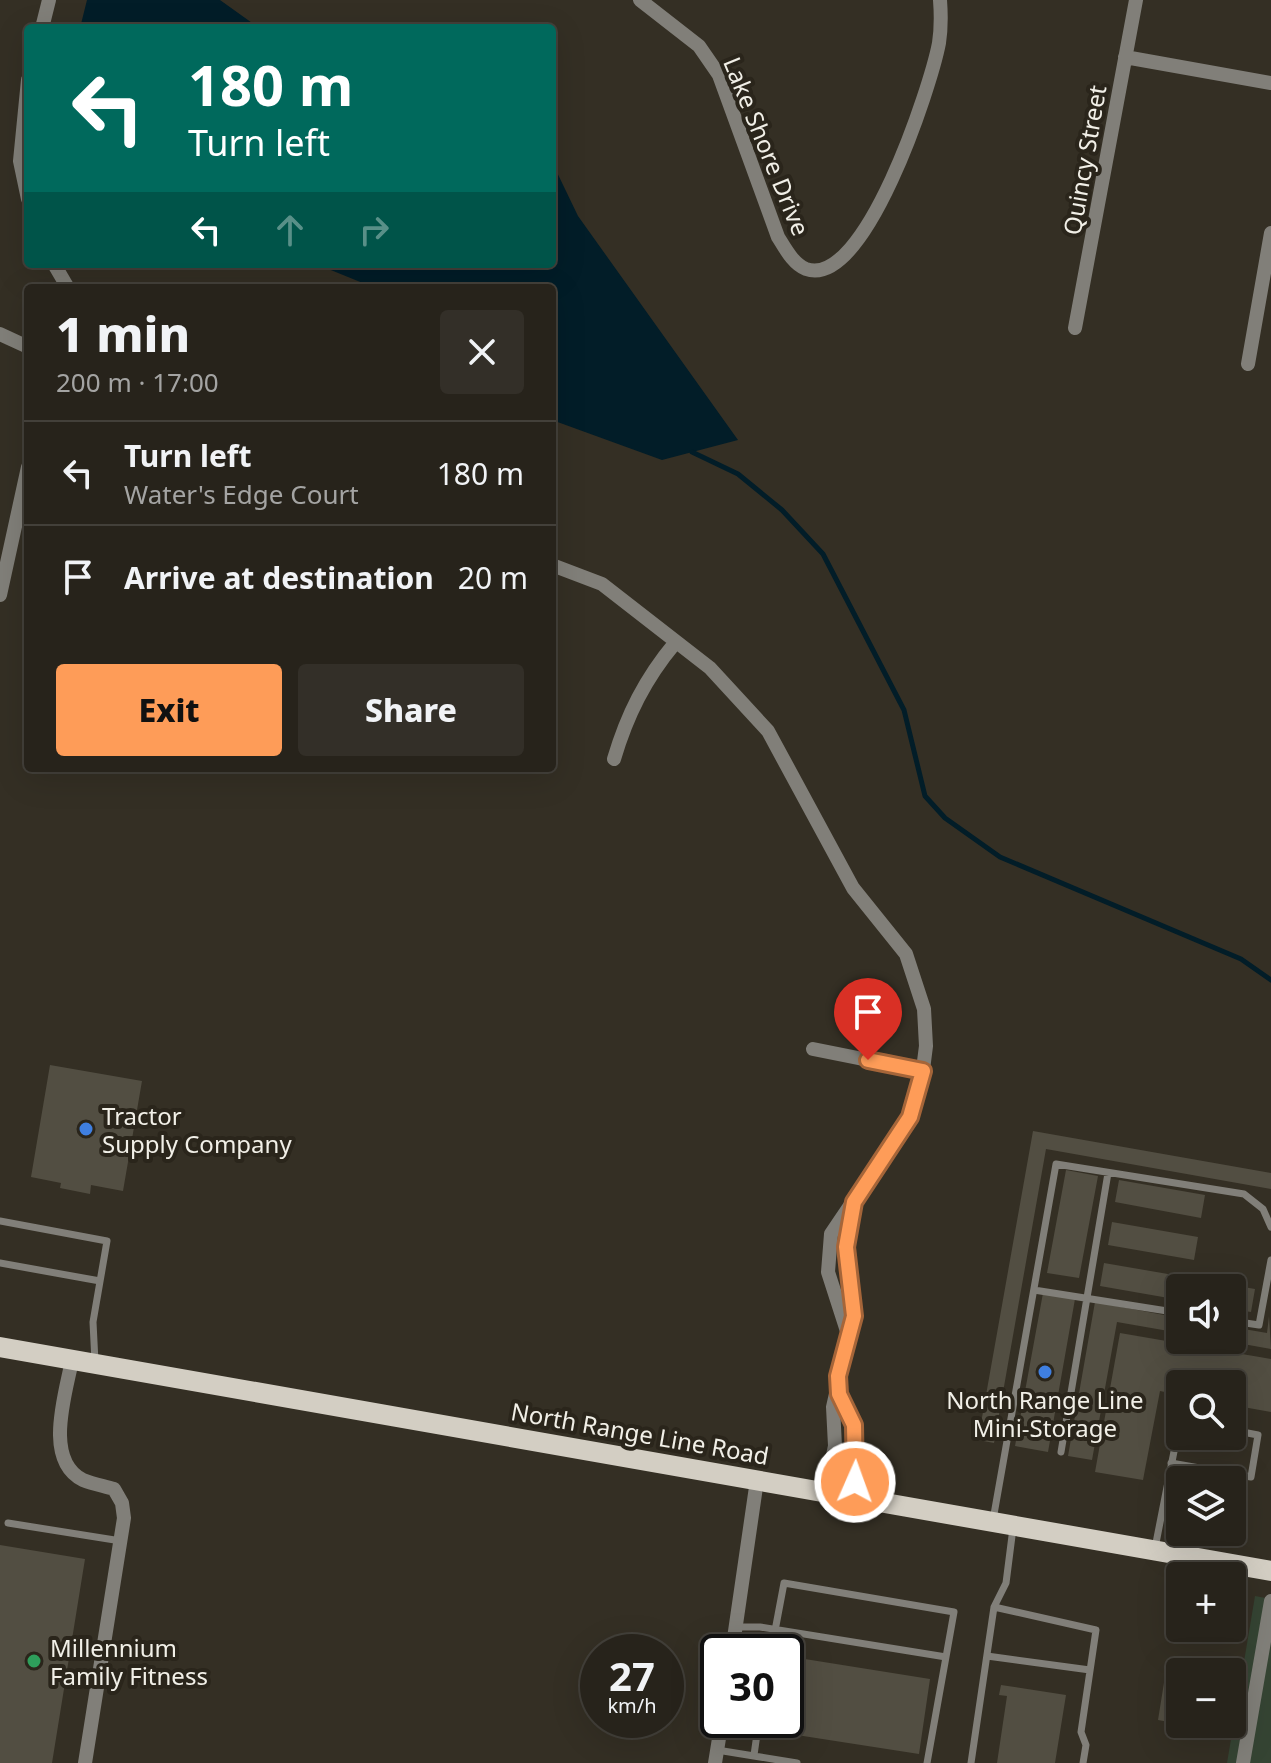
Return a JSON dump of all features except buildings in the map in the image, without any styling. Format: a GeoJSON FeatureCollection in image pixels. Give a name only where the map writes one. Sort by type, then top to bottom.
{"type":"FeatureCollection","features":[{"type":"Feature","properties":{"kind":"main road","name":"North Range Line Road"},"geometry":{"type":"LineString","coordinates":[[0,1347],[1271,1571]]}},
{"type":"Feature","properties":{"kind":"street"},"geometry":{"type":"LineString","coordinates":[[43,24],[49,0]]}},
{"type":"Feature","properties":{"kind":"street","name":"Lake Shore Drive"},"geometry":{"type":"LineString","coordinates":[[640,0],[699,46],[706,55],[729,99],[778,237],[789,256],[805,268],[821,270],[840,260],[895,176],[939,43],[940,0]]}},
{"type":"Feature","properties":{"kind":"street","name":"Quincy Street"},"geometry":{"type":"LineString","coordinates":[[1075,328],[1136,0]]}},
{"type":"Feature","properties":{"kind":"street"},"geometry":{"type":"LineString","coordinates":[[1125,57],[1271,83]]}},
{"type":"Feature","properties":{"kind":"street"},"geometry":{"type":"LineString","coordinates":[[24,120],[20,161],[24,180]]}},
{"type":"Feature","properties":{"kind":"street"},"geometry":{"type":"LineString","coordinates":[[1248,364],[1271,233]]}},
{"type":"Feature","properties":{"kind":"street"},"geometry":{"type":"LineString","coordinates":[[0,334],[24,345]]}},
{"type":"Feature","properties":{"kind":"street"},"geometry":{"type":"LineString","coordinates":[[0,595],[24,485]]}},
{"type":"Feature","properties":{"kind":"street"},"geometry":{"type":"LineString","coordinates":[[556,567],[602,584],[710,668],[768,731],[853,888],[906,954],[924,1009],[926,1046],[923,1071],[910,1117],[831,1234],[828,1263],[831,1288],[847,1331],[847,1345],[838,1376],[839,1394],[854,1425],[853,1499]]}},
{"type":"Feature","properties":{"kind":"street"},"geometry":{"type":"LineString","coordinates":[[614,759],[627,718],[652,671],[675,643]]}},
{"type":"Feature","properties":{"kind":"street"},"geometry":{"type":"LineString","coordinates":[[813,1049],[923,1071]]}},
{"type":"Feature","properties":{"kind":"street"},"geometry":{"type":"LineString","coordinates":[[72,1360],[60,1428],[61,1448],[68,1466],[82,1479],[114,1489],[122,1503],[121,1541],[85,1763]]}},
{"type":"Feature","properties":{"kind":"street"},"geometry":{"type":"LineString","coordinates":[[825,1493],[835,1446],[833,1407],[839,1394]]}},
{"type":"Feature","properties":{"kind":"street"},"geometry":{"type":"LineString","coordinates":[[734,1634],[757,1480]]}},
{"type":"Feature","properties":{"kind":"street"},"geometry":{"type":"LineString","coordinates":[[1243,1763],[1267,1646],[1271,1601]]}},
{"type":"Feature","properties":{"kind":"lane"},"geometry":{"type":"LineString","coordinates":[[971,1763],[994,1607],[1006,1583],[1003,1524],[1034,1290],[1056,1164],[1244,1194],[1263,1209],[1271,1227]]}},
{"type":"Feature","properties":{"kind":"lane"},"geometry":{"type":"LineString","coordinates":[[1061,1452],[1108,1173]]}},
{"type":"Feature","properties":{"kind":"lane"},"geometry":{"type":"LineString","coordinates":[[0,1221],[107,1241],[93,1322],[95,1364]]}},
{"type":"Feature","properties":{"kind":"lane"},"geometry":{"type":"LineString","coordinates":[[1246,1323],[1259,1325],[1271,1260]]}},
{"type":"Feature","properties":{"kind":"lane"},"geometry":{"type":"LineString","coordinates":[[0,1263],[100,1281]]}},
{"type":"Feature","properties":{"kind":"lane"},"geometry":{"type":"LineString","coordinates":[[1034,1290],[1166,1311]]}},
{"type":"Feature","properties":{"kind":"lane"},"geometry":{"type":"LineString","coordinates":[[1171,1463],[1251,1477],[1258,1435],[1246,1433]]}},
{"type":"Feature","properties":{"kind":"lane"},"geometry":{"type":"LineString","coordinates":[[1155,1550],[1174,1450]]}},
{"type":"Feature","properties":{"kind":"lane"},"geometry":{"type":"LineString","coordinates":[[8,1523],[121,1541]]}},
{"type":"Feature","properties":{"kind":"lane"},"geometry":{"type":"LineString","coordinates":[[773,1634],[784,1583],[954,1612],[927,1763]]}},
{"type":"Feature","properties":{"kind":"lane"},"geometry":{"type":"LineString","coordinates":[[994,1607],[1096,1630],[1081,1732],[1086,1745],[1083,1763]]}},
{"type":"Feature","properties":{"kind":"lane"},"geometry":{"type":"LineString","coordinates":[[735,1627],[774,1629],[946,1657]]}},
{"type":"Feature","properties":{"kind":"lane"},"geometry":{"type":"LineString","coordinates":[[987,1656],[1090,1670]]}},
{"type":"Feature","properties":{"kind":"lane"},"geometry":{"type":"LineString","coordinates":[[754,1755],[756,1738]]}},
{"type":"Feature","properties":{"kind":"lane"},"geometry":{"type":"LineString","coordinates":[[716,1756],[754,1755],[797,1763]]}},
{"type":"Feature","properties":{"kind":"green space"},"geometry":{"type":"Polygon","coordinates":[[[1255,1596],[1271,1599],[1271,1763],[1227,1763],[1231,1738],[1246,1738],[1245,1658],[1255,1596]]]}},
{"type":"Feature","properties":{"kind":"water"},"geometry":{"type":"Polygon","coordinates":[[[87,0],[220,0],[253,24],[81,24],[87,0]]]}},
{"type":"Feature","properties":{"kind":"water"},"geometry":{"type":"Polygon","coordinates":[[[556,170],[578,216],[738,440],[662,460],[556,421],[556,284],[365,284],[326,268],[556,268],[556,170]]]}},
{"type":"Feature","properties":{"kind":"waterway"},"geometry":{"type":"LineString","coordinates":[[692,452],[738,474],[782,510],[823,554],[904,710],[925,796],[945,818],[1000,857],[1241,959],[1271,980]]}},
{"type":"Feature","properties":{"kind":"place","name":"Tractor Supply Company"},"geometry":{"type":"Point","coordinates":[86,1129]}},
{"type":"Feature","properties":{"kind":"place","name":"North Range Line Mini-Storage"},"geometry":{"type":"Point","coordinates":[1045,1372]}},
{"type":"Feature","properties":{"kind":"place","name":"Millennium Family Fitness"},"geometry":{"type":"Point","coordinates":[34,1661]}},
{"type":"Feature","properties":{"kind":"route"},"geometry":{"type":"LineString","coordinates":[[855,1482],[854,1425],[849,1408],[839,1394],[838,1376],[847,1345],[847,1331],[854,1316],[846,1247],[854,1202],[884,1161],[910,1117],[923,1071],[868,1060]]}}]}
